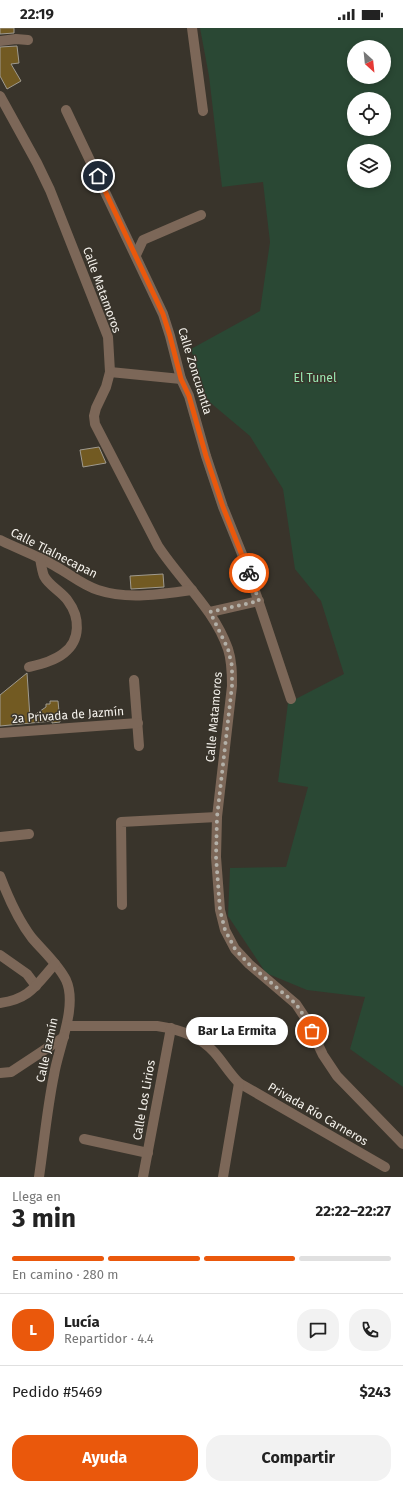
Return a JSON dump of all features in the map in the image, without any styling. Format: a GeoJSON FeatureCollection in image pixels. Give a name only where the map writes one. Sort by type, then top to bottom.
{"type":"FeatureCollection","features":[{"type":"Feature","properties":{"kind":"street"},"geometry":{"type":"LineString","coordinates":[[192,28],[203,111]]}},
{"type":"Feature","properties":{"kind":"street"},"geometry":{"type":"LineString","coordinates":[[0,41],[16,39],[28,40]]}},
{"type":"Feature","properties":{"kind":"street","name":"Calle Matamoros"},"geometry":{"type":"LineString","coordinates":[[0,96],[37,163],[50,190],[108,337],[110,372],[106,387],[96,408],[94,416],[95,424],[158,546],[170,564],[210,612],[228,649],[232,666],[232,686],[217,817],[216,857],[220,910],[225,930],[235,949],[249,964],[296,1004],[306,1019],[323,1055],[337,1076],[403,1144]]}},
{"type":"Feature","properties":{"kind":"street","name":"Calle Zoncuantla"},"geometry":{"type":"LineString","coordinates":[[66,110],[163,314],[181,379],[189,396],[206,456],[223,507],[259,601],[290,699]]}},
{"type":"Feature","properties":{"kind":"street"},"geometry":{"type":"LineString","coordinates":[[136,256],[143,240],[201,215]]}},
{"type":"Feature","properties":{"kind":"street"},"geometry":{"type":"LineString","coordinates":[[110,372],[181,379]]}},
{"type":"Feature","properties":{"kind":"street","name":"Calle Tlalnecapan"},"geometry":{"type":"LineString","coordinates":[[0,540],[56,566],[85,585],[115,594],[145,595],[192,590]]}},
{"type":"Feature","properties":{"kind":"street"},"geometry":{"type":"LineString","coordinates":[[29,667],[48,662],[64,653],[73,642],[77,628],[76,615],[68,600],[45,577],[40,558]]}},
{"type":"Feature","properties":{"kind":"street"},"geometry":{"type":"LineString","coordinates":[[210,612],[259,601]]}},
{"type":"Feature","properties":{"kind":"street"},"geometry":{"type":"LineString","coordinates":[[134,680],[139,746]]}},
{"type":"Feature","properties":{"kind":"street","name":"2a Privada de Jazmín"},"geometry":{"type":"LineString","coordinates":[[0,733],[138,723]]}},
{"type":"Feature","properties":{"kind":"street"},"geometry":{"type":"LineString","coordinates":[[122,905],[121,822],[217,817]]}},
{"type":"Feature","properties":{"kind":"street"},"geometry":{"type":"LineString","coordinates":[[0,837],[29,834]]}},
{"type":"Feature","properties":{"kind":"street","name":"Calle Jazmín"},"geometry":{"type":"LineString","coordinates":[[0,876],[16,913],[31,936],[55,964],[66,981],[70,995],[67,1026],[54,1074],[39,1177]]}},
{"type":"Feature","properties":{"kind":"street"},"geometry":{"type":"LineString","coordinates":[[0,955],[27,974],[36,986]]}},
{"type":"Feature","properties":{"kind":"street"},"geometry":{"type":"LineString","coordinates":[[0,1003],[20,999],[28,994],[55,964]]}},
{"type":"Feature","properties":{"kind":"street","name":"Privada Río Carneros"},"geometry":{"type":"LineString","coordinates":[[67,1026],[156,1026],[171,1028],[190,1034],[204,1042],[215,1053],[229,1074],[239,1083],[385,1167]]}},
{"type":"Feature","properties":{"kind":"street","name":"Calle Los Lirios"},"geometry":{"type":"LineString","coordinates":[[143,1177],[171,1028]]}},
{"type":"Feature","properties":{"kind":"street"},"geometry":{"type":"LineString","coordinates":[[0,1073],[10,1072],[64,1037]]}},
{"type":"Feature","properties":{"kind":"street"},"geometry":{"type":"LineString","coordinates":[[223,1177],[239,1083]]}},
{"type":"Feature","properties":{"kind":"street"},"geometry":{"type":"LineString","coordinates":[[84,1139],[148,1153]]}},
{"type":"Feature","properties":{"kind":"green space","name":"El Tunel"},"geometry":{"type":"Polygon","coordinates":[[[200,28],[403,28],[403,1087],[350,1049],[365,997],[307,990],[266,973],[228,916],[230,868],[286,867],[308,787],[278,782],[288,703],[344,674],[321,601],[295,569],[283,489],[250,436],[206,399],[191,349],[260,311],[270,242],[263,182],[222,187],[209,76],[200,28]]]}},
{"type":"Feature","properties":{"kind":"building"},"geometry":{"type":"Polygon","coordinates":[[[0,28],[14,28],[14,33],[0,34],[0,28]]]}},
{"type":"Feature","properties":{"kind":"building"},"geometry":{"type":"Polygon","coordinates":[[[17,46],[19,63],[11,64],[21,81],[7,89],[0,76],[0,47],[17,46]]]}},
{"type":"Feature","properties":{"kind":"building"},"geometry":{"type":"Polygon","coordinates":[[[99,447],[106,463],[83,467],[80,450],[99,447]]]}},
{"type":"Feature","properties":{"kind":"building"},"geometry":{"type":"Polygon","coordinates":[[[163,574],[164,587],[131,589],[130,576],[163,574]]]}},
{"type":"Feature","properties":{"kind":"building"},"geometry":{"type":"Polygon","coordinates":[[[27,673],[30,718],[46,707],[46,704],[50,704],[50,701],[58,701],[60,722],[52,723],[52,721],[0,726],[0,695],[27,673]]]}},
{"type":"Feature","properties":{"kind":"way so far"},"geometry":{"type":"LineString","coordinates":[[249,573],[259,601],[210,612],[228,649],[232,666],[232,686],[217,817],[216,857],[220,910],[225,930],[235,949],[249,964],[296,1004],[312,1031]]}},
{"type":"Feature","properties":{"kind":"place","name":"Bar La Ermita"},"geometry":{"type":"Point","coordinates":[312,1031]}},
{"type":"Feature","properties":{"kind":"route"},"geometry":{"type":"LineString","coordinates":[[98,176],[163,314],[181,379],[189,396],[206,456],[223,507],[249,573]]}}]}
